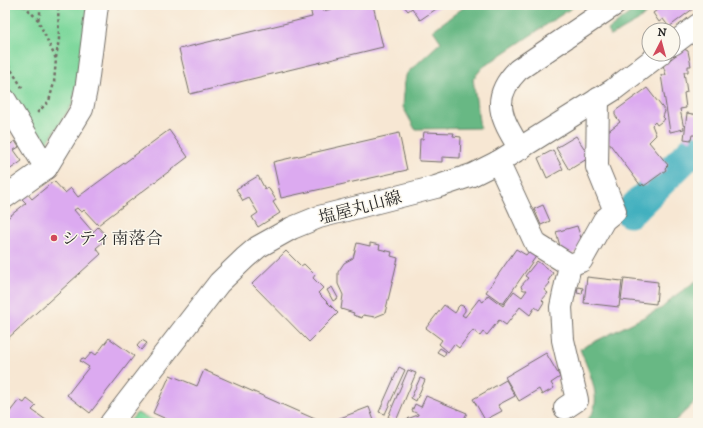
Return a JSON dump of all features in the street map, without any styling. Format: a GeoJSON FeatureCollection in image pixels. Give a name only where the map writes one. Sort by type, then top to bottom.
{"type":"FeatureCollection","features":[{"type":"Feature","properties":{"kind":"street"},"geometry":{"type":"LineString","coordinates":[[5,197],[46,168],[82,109],[87,84],[97,5]]}},
{"type":"Feature","properties":{"kind":"street"},"geometry":{"type":"LineString","coordinates":[[520,149],[508,128],[502,110],[502,91],[508,79],[518,70],[614,5]]}},
{"type":"Feature","properties":{"kind":"street"},"geometry":{"type":"LineString","coordinates":[[681,38],[698,25]]}},
{"type":"Feature","properties":{"kind":"street","name":"塩屋丸山線"},"geometry":{"type":"LineString","coordinates":[[111,423],[219,283],[258,247],[292,228],[314,218],[455,181],[484,170],[613,90],[650,62]]}},
{"type":"Feature","properties":{"kind":"street"},"geometry":{"type":"LineString","coordinates":[[570,265],[581,261],[604,220],[615,211],[597,167],[598,99]]}},
{"type":"Feature","properties":{"kind":"street"},"geometry":{"type":"LineString","coordinates":[[5,100],[46,168]]}},
{"type":"Feature","properties":{"kind":"street"},"geometry":{"type":"LineString","coordinates":[[498,162],[536,244],[570,265]]}},
{"type":"Feature","properties":{"kind":"street"},"geometry":{"type":"LineString","coordinates":[[565,408],[577,400],[562,334],[561,307],[570,265]]}},
{"type":"Feature","properties":{"kind":"path"},"geometry":{"type":"LineString","coordinates":[[24,5],[38,20],[56,59]]}},
{"type":"Feature","properties":{"kind":"path"},"geometry":{"type":"LineString","coordinates":[[38,20],[40,5]]}},
{"type":"Feature","properties":{"kind":"path"},"geometry":{"type":"LineString","coordinates":[[27,138],[36,120],[37,112],[50,101],[54,83],[58,39],[58,5]]}},
{"type":"Feature","properties":{"kind":"path"},"geometry":{"type":"LineString","coordinates":[[5,60],[25,92]]}},
{"type":"Feature","properties":{"kind":"green space"},"geometry":{"type":"Polygon","coordinates":[[[5,5],[91,5],[73,103],[43,149],[5,85],[5,5]]]}},
{"type":"Feature","properties":{"kind":"green space"},"geometry":{"type":"Polygon","coordinates":[[[467,5],[576,5],[483,67],[473,79],[480,128],[415,129],[403,107],[405,79],[407,73],[441,42],[433,30],[467,5]]]}},
{"type":"Feature","properties":{"kind":"green space"},"geometry":{"type":"Polygon","coordinates":[[[640,5],[655,5],[638,21],[611,36],[608,30],[640,5]]]}},
{"type":"Feature","properties":{"kind":"green space"},"geometry":{"type":"Polygon","coordinates":[[[698,281],[698,399],[673,423],[582,423],[590,417],[594,408],[595,399],[591,378],[580,349],[662,308],[672,298],[698,281]]]}},
{"type":"Feature","properties":{"kind":"green space"},"geometry":{"type":"Polygon","coordinates":[[[137,413],[160,423],[128,423],[137,413]]]}},
{"type":"Feature","properties":{"kind":"building"},"geometry":{"type":"Polygon","coordinates":[[[322,5],[323,11],[348,5],[373,5],[383,47],[190,94],[179,49],[312,17],[310,7],[322,5]]]}},
{"type":"Feature","properties":{"kind":"building"},"geometry":{"type":"Polygon","coordinates":[[[403,5],[442,5],[420,20],[412,8],[408,11],[403,5]]]}},
{"type":"Feature","properties":{"kind":"building"},"geometry":{"type":"Polygon","coordinates":[[[664,5],[698,5],[676,22],[665,22],[663,19],[659,22],[653,13],[664,5]]]}},
{"type":"Feature","properties":{"kind":"building"},"geometry":{"type":"Polygon","coordinates":[[[684,49],[688,51],[691,66],[688,66],[688,72],[684,72],[687,92],[684,93],[686,108],[680,109],[684,129],[670,132],[661,75],[666,75],[663,65],[667,62],[681,62],[681,51],[684,49]]]}},
{"type":"Feature","properties":{"kind":"building"},"geometry":{"type":"Polygon","coordinates":[[[647,88],[665,111],[663,117],[665,119],[657,125],[655,122],[652,125],[656,135],[649,142],[668,165],[665,168],[666,170],[644,186],[643,184],[641,186],[603,135],[620,122],[615,115],[615,111],[647,88]]]}},
{"type":"Feature","properties":{"kind":"building"},"geometry":{"type":"Polygon","coordinates":[[[687,113],[698,115],[698,135],[692,135],[691,140],[684,139],[687,113]]]}},
{"type":"Feature","properties":{"kind":"building","name":"シティ南落合"},"geometry":{"type":"Polygon","coordinates":[[[169,130],[188,157],[98,225],[84,210],[82,212],[77,208],[74,210],[93,232],[98,227],[106,236],[101,240],[103,242],[96,248],[101,254],[5,341],[5,220],[26,203],[20,197],[26,192],[32,199],[54,181],[65,193],[71,188],[78,197],[169,130]]]}},
{"type":"Feature","properties":{"kind":"building"},"geometry":{"type":"Polygon","coordinates":[[[424,132],[454,133],[453,136],[461,137],[460,158],[442,157],[442,162],[419,161],[420,139],[423,139],[424,132]]]}},
{"type":"Feature","properties":{"kind":"building"},"geometry":{"type":"Polygon","coordinates":[[[399,133],[407,170],[281,198],[273,162],[399,133]]]}},
{"type":"Feature","properties":{"kind":"building"},"geometry":{"type":"Polygon","coordinates":[[[576,136],[590,157],[569,170],[556,148],[576,136]]]}},
{"type":"Feature","properties":{"kind":"building"},"geometry":{"type":"Polygon","coordinates":[[[15,141],[19,147],[14,150],[22,161],[5,173],[5,148],[15,141]]]}},
{"type":"Feature","properties":{"kind":"building"},"geometry":{"type":"Polygon","coordinates":[[[553,150],[563,169],[547,178],[538,158],[553,150]]]}},
{"type":"Feature","properties":{"kind":"building"},"geometry":{"type":"Polygon","coordinates":[[[258,176],[265,189],[268,187],[276,200],[273,202],[280,213],[258,227],[252,217],[258,213],[249,198],[243,201],[236,189],[258,176]]]}},
{"type":"Feature","properties":{"kind":"building"},"geometry":{"type":"Polygon","coordinates":[[[543,205],[550,221],[541,225],[534,209],[543,205]]]}},
{"type":"Feature","properties":{"kind":"building"},"geometry":{"type":"Polygon","coordinates":[[[577,226],[584,247],[570,255],[569,251],[562,253],[556,232],[577,226]]]}},
{"type":"Feature","properties":{"kind":"building"},"geometry":{"type":"Polygon","coordinates":[[[357,243],[370,246],[370,243],[380,245],[379,249],[392,252],[391,256],[398,258],[385,313],[375,317],[363,315],[362,318],[353,315],[354,313],[341,309],[343,295],[338,284],[338,272],[344,263],[353,258],[357,243]]]}},
{"type":"Feature","properties":{"kind":"building"},"geometry":{"type":"Polygon","coordinates":[[[516,249],[526,255],[530,250],[537,255],[503,304],[486,292],[516,249]]]}},
{"type":"Feature","properties":{"kind":"building"},"geometry":{"type":"Polygon","coordinates":[[[286,251],[301,266],[304,264],[315,275],[313,278],[323,288],[318,293],[338,313],[309,342],[252,284],[286,251]]]}},
{"type":"Feature","properties":{"kind":"building"},"geometry":{"type":"Polygon","coordinates":[[[537,261],[553,273],[548,281],[550,283],[544,290],[548,293],[542,300],[544,302],[539,310],[535,307],[530,315],[520,307],[506,325],[499,320],[487,335],[483,332],[480,336],[473,330],[459,348],[454,344],[448,352],[439,344],[442,340],[426,328],[444,305],[455,313],[460,305],[463,306],[465,311],[462,315],[465,317],[479,299],[483,302],[488,295],[503,306],[514,291],[522,297],[527,290],[522,289],[521,286],[528,278],[525,276],[537,261]]]}},
{"type":"Feature","properties":{"kind":"building"},"geometry":{"type":"Polygon","coordinates":[[[587,277],[622,281],[619,307],[584,303],[587,277]]]}},
{"type":"Feature","properties":{"kind":"building"},"geometry":{"type":"Polygon","coordinates":[[[624,278],[658,282],[656,304],[621,300],[624,278]]]}},
{"type":"Feature","properties":{"kind":"building"},"geometry":{"type":"Polygon","coordinates":[[[332,287],[338,298],[333,301],[327,290],[332,287]]]}},
{"type":"Feature","properties":{"kind":"building"},"geometry":{"type":"Polygon","coordinates":[[[578,287],[583,288],[582,294],[577,293],[578,287]]]}},
{"type":"Feature","properties":{"kind":"building"},"geometry":{"type":"Polygon","coordinates":[[[109,338],[134,356],[90,413],[67,395],[89,367],[80,361],[82,358],[85,360],[92,352],[96,355],[109,338]]]}},
{"type":"Feature","properties":{"kind":"building"},"geometry":{"type":"Polygon","coordinates":[[[142,340],[147,343],[141,350],[137,346],[142,340]]]}},
{"type":"Feature","properties":{"kind":"building"},"geometry":{"type":"Polygon","coordinates":[[[440,348],[446,352],[444,356],[437,352],[440,348]]]}},
{"type":"Feature","properties":{"kind":"building"},"geometry":{"type":"Polygon","coordinates":[[[546,353],[560,377],[551,383],[554,388],[542,395],[539,389],[519,401],[505,377],[546,353]]]}},
{"type":"Feature","properties":{"kind":"building"},"geometry":{"type":"Polygon","coordinates":[[[399,367],[405,370],[385,414],[379,412],[399,367]]]}},
{"type":"Feature","properties":{"kind":"building"},"geometry":{"type":"Polygon","coordinates":[[[204,370],[324,423],[175,423],[153,413],[170,375],[197,386],[204,370]]]}},
{"type":"Feature","properties":{"kind":"building"},"geometry":{"type":"Polygon","coordinates":[[[408,370],[416,373],[396,421],[388,417],[408,370]]]}},
{"type":"Feature","properties":{"kind":"building"},"geometry":{"type":"Polygon","coordinates":[[[420,378],[425,380],[416,401],[411,398],[420,378]]]}},
{"type":"Feature","properties":{"kind":"building"},"geometry":{"type":"Polygon","coordinates":[[[506,380],[515,396],[498,405],[502,411],[485,420],[473,399],[506,380]]]}},
{"type":"Feature","properties":{"kind":"building"},"geometry":{"type":"Polygon","coordinates":[[[426,396],[467,413],[462,423],[396,423],[418,415],[412,411],[415,404],[421,407],[426,396]]]}},
{"type":"Feature","properties":{"kind":"building"},"geometry":{"type":"Polygon","coordinates":[[[27,399],[36,406],[32,410],[50,423],[5,423],[5,418],[19,400],[24,403],[27,399]]]}},
{"type":"Feature","properties":{"kind":"building"},"geometry":{"type":"Polygon","coordinates":[[[369,407],[375,423],[327,423],[369,407]]]}},
{"type":"Feature","properties":{"kind":"waterway"},"geometry":{"type":"LineString","coordinates":[[630,212],[698,145]]}},
{"type":"Feature","properties":{"kind":"place","name":"シティ南落合"},"geometry":{"type":"Point","coordinates":[54,238]}}]}
